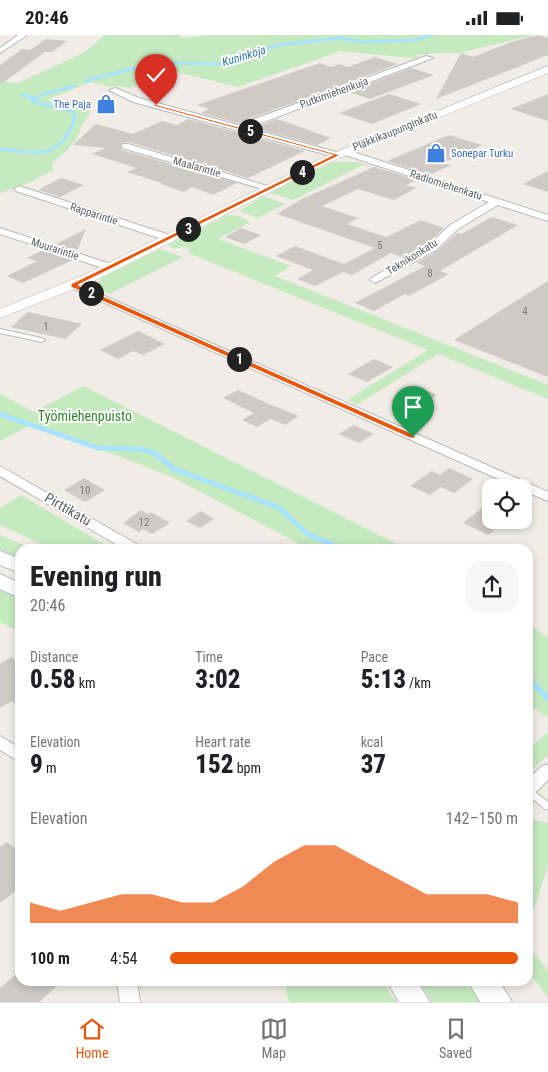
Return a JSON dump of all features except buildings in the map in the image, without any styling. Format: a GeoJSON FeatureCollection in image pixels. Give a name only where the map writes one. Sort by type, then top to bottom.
{"type":"FeatureCollection","features":[{"type":"Feature","properties":{"kind":"main road"},"geometry":{"type":"LineString","coordinates":[[0,557],[15,564]]}},
{"type":"Feature","properties":{"kind":"main road"},"geometry":{"type":"LineString","coordinates":[[0,581],[15,588]]}},
{"type":"Feature","properties":{"kind":"main road"},"geometry":{"type":"LineString","coordinates":[[404,986],[414,1002]]}},
{"type":"Feature","properties":{"kind":"main road"},"geometry":{"type":"LineString","coordinates":[[486,986],[497,1002]]}},
{"type":"Feature","properties":{"kind":"street"},"geometry":{"type":"LineString","coordinates":[[0,51],[23,35]]}},
{"type":"Feature","properties":{"kind":"street","name":"Putkimiehenkuja"},"geometry":{"type":"LineString","coordinates":[[240,128],[429,58]]}},
{"type":"Feature","properties":{"kind":"street","name":"Pläkkikaupunginkatu"},"geometry":{"type":"LineString","coordinates":[[0,314],[73,285],[341,154],[548,69]]}},
{"type":"Feature","properties":{"kind":"street","name":"Radiomiehenkatu"},"geometry":{"type":"LineString","coordinates":[[113,90],[136,100],[341,154],[548,218]]}},
{"type":"Feature","properties":{"kind":"street","name":"Maalarintie"},"geometry":{"type":"LineString","coordinates":[[125,146],[269,188]]}},
{"type":"Feature","properties":{"kind":"street","name":"Rapparintie"},"geometry":{"type":"LineString","coordinates":[[19,189],[169,239]]}},
{"type":"Feature","properties":{"kind":"street","name":"Teknikonkatu"},"geometry":{"type":"LineString","coordinates":[[375,280],[432,248],[454,227],[498,201]]}},
{"type":"Feature","properties":{"kind":"street","name":"Muurarintie"},"geometry":{"type":"LineString","coordinates":[[0,231],[110,267]]}},
{"type":"Feature","properties":{"kind":"street"},"geometry":{"type":"LineString","coordinates":[[73,285],[548,497]]}},
{"type":"Feature","properties":{"kind":"street","name":"Pirttikatu"},"geometry":{"type":"LineString","coordinates":[[0,470],[126,544]]}},
{"type":"Feature","properties":{"kind":"street"},"geometry":{"type":"LineString","coordinates":[[0,742],[15,752]]}},
{"type":"Feature","properties":{"kind":"street"},"geometry":{"type":"LineString","coordinates":[[533,786],[548,770]]}},
{"type":"Feature","properties":{"kind":"street"},"geometry":{"type":"LineString","coordinates":[[128,986],[130,1002]]}},
{"type":"Feature","properties":{"kind":"lane"},"geometry":{"type":"LineString","coordinates":[[0,331],[42,340]]}},
{"type":"Feature","properties":{"kind":"lane"},"geometry":{"type":"LineString","coordinates":[[533,795],[548,807]]}},
{"type":"Feature","properties":{"kind":"green space"},"geometry":{"type":"Polygon","coordinates":[[[102,35],[179,35],[181,38],[209,35],[534,35],[459,53],[415,55],[420,59],[341,51],[238,87],[178,72],[129,88],[120,86],[110,87],[91,82],[47,100],[91,111],[79,131],[81,132],[68,149],[52,163],[54,170],[26,184],[0,193],[0,81],[18,83],[83,53],[104,36],[102,35]]]}},
{"type":"Feature","properties":{"kind":"green space"},"geometry":{"type":"Polygon","coordinates":[[[333,162],[358,162],[382,170],[363,165],[293,200],[270,193],[333,162]]]}},
{"type":"Feature","properties":{"kind":"green space"},"geometry":{"type":"Polygon","coordinates":[[[262,197],[285,204],[258,218],[239,211],[262,197]]]}},
{"type":"Feature","properties":{"kind":"green space"},"geometry":{"type":"Polygon","coordinates":[[[228,215],[239,216],[250,222],[218,239],[291,266],[275,276],[548,385],[548,399],[438,354],[357,405],[347,400],[428,350],[188,253],[191,249],[184,247],[175,249],[168,245],[228,215]]]}},
{"type":"Feature","properties":{"kind":"green space"},"geometry":{"type":"Polygon","coordinates":[[[160,249],[183,257],[109,294],[98,289],[98,283],[103,277],[160,249]]]}},
{"type":"Feature","properties":{"kind":"green space","name":"Työmiehenpuisto"},"geometry":{"type":"Polygon","coordinates":[[[83,386],[397,544],[297,544],[298,543],[172,477],[34,423],[0,441],[0,394],[34,412],[83,386]]]}},
{"type":"Feature","properties":{"kind":"green space"},"geometry":{"type":"Polygon","coordinates":[[[21,495],[104,544],[42,544],[0,525],[0,508],[21,495]]]}},
{"type":"Feature","properties":{"kind":"green space"},"geometry":{"type":"Polygon","coordinates":[[[0,535],[21,544],[15,544],[15,556],[0,549],[0,535]]]}},
{"type":"Feature","properties":{"kind":"green space"},"geometry":{"type":"Polygon","coordinates":[[[0,589],[15,596],[15,630],[0,622],[0,589]]]}},
{"type":"Feature","properties":{"kind":"green space"},"geometry":{"type":"Polygon","coordinates":[[[533,627],[548,638],[548,717],[533,708],[533,627]]]}},
{"type":"Feature","properties":{"kind":"green space"},"geometry":{"type":"Polygon","coordinates":[[[548,732],[548,755],[533,769],[533,746],[548,732]]]}},
{"type":"Feature","properties":{"kind":"green space"},"geometry":{"type":"Polygon","coordinates":[[[533,819],[548,823],[548,866],[533,911],[533,819]]]}},
{"type":"Feature","properties":{"kind":"green space"},"geometry":{"type":"Polygon","coordinates":[[[533,952],[548,971],[548,997],[533,978],[533,952]]]}},
{"type":"Feature","properties":{"kind":"green space"},"geometry":{"type":"Polygon","coordinates":[[[285,986],[385,986],[397,1002],[289,1002],[285,986]]]}},
{"type":"Feature","properties":{"kind":"green space"},"geometry":{"type":"Polygon","coordinates":[[[422,986],[469,986],[481,1002],[432,1002],[422,986]]]}},
{"type":"Feature","properties":{"kind":"waterway","name":"Kuninkoja"},"geometry":{"type":"LineString","coordinates":[[86,81],[130,69],[171,63],[219,64],[279,45],[340,38],[362,42],[416,40],[432,35]]}},
{"type":"Feature","properties":{"kind":"waterway","name":"Kuninkoja"},"geometry":{"type":"LineString","coordinates":[[0,149],[36,152],[55,148],[70,131],[75,117],[73,112],[31,101],[44,94],[75,86]]}},
{"type":"Feature","properties":{"kind":"waterway"},"geometry":{"type":"LineString","coordinates":[[22,95],[35,98]]}},
{"type":"Feature","properties":{"kind":"waterway"},"geometry":{"type":"LineString","coordinates":[[0,414],[98,448],[141,449],[154,453],[174,469],[280,508],[307,534],[331,544]]}},
{"type":"Feature","properties":{"kind":"waterway"},"geometry":{"type":"LineString","coordinates":[[533,684],[548,698]]}},
{"type":"Feature","properties":{"kind":"place","name":"The Paja"},"geometry":{"type":"Point","coordinates":[106,104]}},
{"type":"Feature","properties":{"kind":"place","name":"Sonepar Turku"},"geometry":{"type":"Point","coordinates":[436,153]}},
{"type":"Feature","properties":{"kind":"route"},"geometry":{"type":"LineString","coordinates":[[156,105],[338,155],[73,285],[413,437]]}}]}
